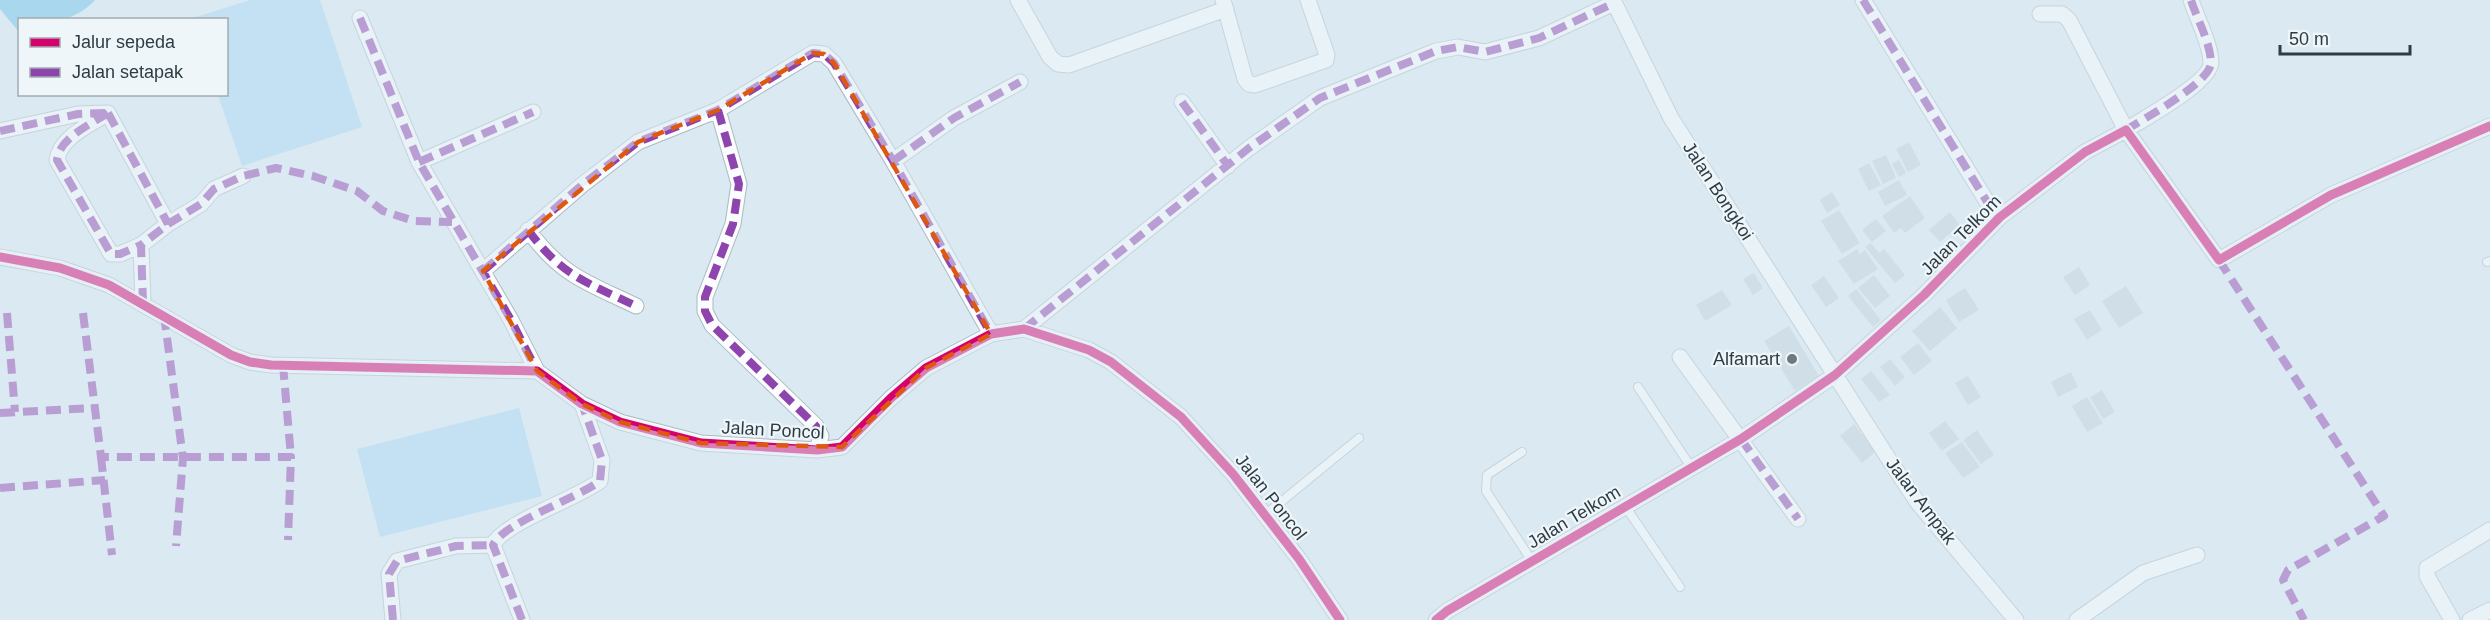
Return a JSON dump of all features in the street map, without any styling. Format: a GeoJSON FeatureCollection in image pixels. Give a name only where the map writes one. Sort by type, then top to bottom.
{"type":"FeatureCollection","features":[{"type":"Feature","properties":{"kind":"street"},"geometry":{"type":"LineString","coordinates":[[1018,0],[1050,57],[1058,64],[1069,64],[1225,4],[1245,79],[1249,84],[1255,85],[1326,60],[1328,55],[1308,0]]}},
{"type":"Feature","properties":{"kind":"street"},"geometry":{"type":"LineString","coordinates":[[1863,0],[1989,205],[2000,217]]}},
{"type":"Feature","properties":{"kind":"street","name":"Jalan Telkom"},"geometry":{"type":"LineString","coordinates":[[1436,620],[1691,466],[1741,439],[1835,375],[1924,295],[2000,217],[2085,152],[2126,130],[2182,94],[2209,71],[2211,63],[2191,0]]}},
{"type":"Feature","properties":{"kind":"street"},"geometry":{"type":"LineString","coordinates":[[1024,329],[1228,166],[1320,98],[1436,51],[1458,47],[1485,52],[1539,38],[1613,1]]}},
{"type":"Feature","properties":{"kind":"street","name":"Jalan Bongkoi"},"geometry":{"type":"LineString","coordinates":[[1613,1],[1671,118],[1835,375]]}},
{"type":"Feature","properties":{"kind":"street"},"geometry":{"type":"LineString","coordinates":[[2040,14],[2062,14],[2069,20],[2126,130],[2220,260],[2331,195],[2490,126]]}},
{"type":"Feature","properties":{"kind":"street"},"geometry":{"type":"LineString","coordinates":[[360,18],[419,162],[483,271],[537,371]]}},
{"type":"Feature","properties":{"kind":"street"},"geometry":{"type":"LineString","coordinates":[[483,271],[582,184],[638,142],[718,110],[813,53],[824,54],[834,63],[893,161],[991,334]]}},
{"type":"Feature","properties":{"kind":"street"},"geometry":{"type":"LineString","coordinates":[[893,161],[954,118],[1020,82]]}},
{"type":"Feature","properties":{"kind":"street"},"geometry":{"type":"LineString","coordinates":[[1182,102],[1228,166]]}},
{"type":"Feature","properties":{"kind":"street"},"geometry":{"type":"LineString","coordinates":[[718,110],[739,184],[735,217],[705,297],[705,311],[712,325],[816,426],[821,435],[817,450]]}},
{"type":"Feature","properties":{"kind":"street"},"geometry":{"type":"LineString","coordinates":[[419,162],[533,112]]}},
{"type":"Feature","properties":{"kind":"street"},"geometry":{"type":"LineString","coordinates":[[0,131],[78,114],[108,114]]}},
{"type":"Feature","properties":{"kind":"street"},"geometry":{"type":"LineString","coordinates":[[108,114],[168,224]]}},
{"type":"Feature","properties":{"kind":"street"},"geometry":{"type":"LineString","coordinates":[[108,114],[67,140],[58,150],[57,160],[111,254],[120,254],[141,245],[168,224],[201,204],[214,189],[243,176]]}},
{"type":"Feature","properties":{"kind":"street"},"geometry":{"type":"LineString","coordinates":[[528,230],[547,255],[568,274],[636,306]]}},
{"type":"Feature","properties":{"kind":"street"},"geometry":{"type":"LineString","coordinates":[[141,245],[143,303]]}},
{"type":"Feature","properties":{"kind":"street"},"geometry":{"type":"LineString","coordinates":[[0,257],[60,268],[109,285],[231,355],[250,362],[537,371]]}},
{"type":"Feature","properties":{"kind":"street","name":"Jalan Poncol"},"geometry":{"type":"LineString","coordinates":[[537,371],[582,404],[620,422],[701,443],[817,450],[842,447],[891,398],[926,368],[991,334],[1024,329],[1089,350],[1111,363],[1181,417],[1233,474],[1340,620]]}},
{"type":"Feature","properties":{"kind":"street"},"geometry":{"type":"LineString","coordinates":[[1680,357],[1798,519]]}},
{"type":"Feature","properties":{"kind":"street","name":"Jalan Ampak"},"geometry":{"type":"LineString","coordinates":[[1835,375],[1918,503],[2016,620]]}},
{"type":"Feature","properties":{"kind":"street"},"geometry":{"type":"LineString","coordinates":[[493,545],[503,532],[586,491],[600,481],[602,460],[582,404]]}},
{"type":"Feature","properties":{"kind":"street"},"geometry":{"type":"LineString","coordinates":[[2452,620],[2427,576],[2427,568],[2490,530]]}},
{"type":"Feature","properties":{"kind":"street"},"geometry":{"type":"LineString","coordinates":[[393,620],[389,574],[398,561],[456,546],[493,545]]}},
{"type":"Feature","properties":{"kind":"street"},"geometry":{"type":"LineString","coordinates":[[493,545],[522,620]]}},
{"type":"Feature","properties":{"kind":"street"},"geometry":{"type":"LineString","coordinates":[[2077,620],[2143,573],[2197,555]]}},
{"type":"Feature","properties":{"kind":"street"},"geometry":{"type":"LineString","coordinates":[[2470,620],[2490,610]]}},
{"type":"Feature","properties":{"kind":"lane"},"geometry":{"type":"LineString","coordinates":[[1638,387],[1691,466]]}},
{"type":"Feature","properties":{"kind":"lane"},"geometry":{"type":"LineString","coordinates":[[1265,515],[1359,438]]}},
{"type":"Feature","properties":{"kind":"lane"},"geometry":{"type":"LineString","coordinates":[[1522,452],[1487,475],[1485,483],[1486,491],[1532,561]]}},
{"type":"Feature","properties":{"kind":"lane"},"geometry":{"type":"LineString","coordinates":[[1625,506],[1680,587]]}},
{"type":"Feature","properties":{"kind":"highlighted area"},"geometry":{"type":"Polygon","coordinates":[[[813,53],[824,54],[834,63],[991,334],[926,368],[842,447],[701,443],[620,422],[582,404],[537,371],[483,271],[638,142],[718,110],[813,53]]]}},
{"type":"Feature","properties":{"kind":"shaded area"},"geometry":{"type":"Polygon","coordinates":[[[0,0],[95,0],[78,14],[69,17],[18,18],[18,31],[0,9],[0,0]]]}},
{"type":"Feature","properties":{"kind":"shaded area"},"geometry":{"type":"Polygon","coordinates":[[[250,0],[320,0],[362,127],[242,166],[218,96],[228,96],[228,18],[193,18],[250,0]]]}},
{"type":"Feature","properties":{"kind":"shaded area"},"geometry":{"type":"Polygon","coordinates":[[[519,408],[542,496],[380,537],[357,449],[519,408]]]}},
{"type":"Feature","properties":{"kind":"building"},"geometry":{"type":"Polygon","coordinates":[[[1909,142],[1921,165],[1908,172],[1896,149],[1909,142]]]}},
{"type":"Feature","properties":{"kind":"building"},"geometry":{"type":"Polygon","coordinates":[[[1886,155],[1896,178],[1883,184],[1872,161],[1886,155]]]}},
{"type":"Feature","properties":{"kind":"building"},"geometry":{"type":"Polygon","coordinates":[[[1899,160],[1906,173],[1899,177],[1892,164],[1899,160]]]}},
{"type":"Feature","properties":{"kind":"building"},"geometry":{"type":"Polygon","coordinates":[[[1869,163],[1881,185],[1869,191],[1858,169],[1869,163]]]}},
{"type":"Feature","properties":{"kind":"building"},"geometry":{"type":"Polygon","coordinates":[[[1899,180],[1907,195],[1885,206],[1878,192],[1899,180]]]}},
{"type":"Feature","properties":{"kind":"building"},"geometry":{"type":"Polygon","coordinates":[[[1832,192],[1840,205],[1827,213],[1820,200],[1832,192]]]}},
{"type":"Feature","properties":{"kind":"building"},"geometry":{"type":"Polygon","coordinates":[[[1910,196],[1925,218],[1905,233],[1901,228],[1894,233],[1882,216],[1910,196]]]}},
{"type":"Feature","properties":{"kind":"building"},"geometry":{"type":"Polygon","coordinates":[[[1839,210],[1860,243],[1842,254],[1821,221],[1839,210]]]}},
{"type":"Feature","properties":{"kind":"building"},"geometry":{"type":"Polygon","coordinates":[[[1950,212],[1960,225],[1940,242],[1929,230],[1950,212]]]}},
{"type":"Feature","properties":{"kind":"building"},"geometry":{"type":"Polygon","coordinates":[[[1876,219],[1886,231],[1872,242],[1862,230],[1876,219]]]}},
{"type":"Feature","properties":{"kind":"building"},"geometry":{"type":"Polygon","coordinates":[[[1871,243],[1879,253],[1884,249],[1905,275],[1895,283],[1865,247],[1871,243]]]}},
{"type":"Feature","properties":{"kind":"building"},"geometry":{"type":"Polygon","coordinates":[[[1857,249],[1860,254],[1865,250],[1878,269],[1854,284],[1838,261],[1857,249]]]}},
{"type":"Feature","properties":{"kind":"building"},"geometry":{"type":"Polygon","coordinates":[[[2079,267],[2090,285],[2075,295],[2063,277],[2079,267]]]}},
{"type":"Feature","properties":{"kind":"building"},"geometry":{"type":"Polygon","coordinates":[[[1754,273],[1763,288],[1753,295],[1743,279],[1754,273]]]}},
{"type":"Feature","properties":{"kind":"building"},"geometry":{"type":"Polygon","coordinates":[[[1874,275],[1890,296],[1875,308],[1858,288],[1874,275]]]}},
{"type":"Feature","properties":{"kind":"building"},"geometry":{"type":"Polygon","coordinates":[[[1824,276],[1839,298],[1826,307],[1811,285],[1824,276]]]}},
{"type":"Feature","properties":{"kind":"building"},"geometry":{"type":"Polygon","coordinates":[[[2126,286],[2143,313],[2119,328],[2102,301],[2126,286]]]}},
{"type":"Feature","properties":{"kind":"building"},"geometry":{"type":"Polygon","coordinates":[[[1965,288],[1979,310],[1959,322],[1946,300],[1965,288]]]}},
{"type":"Feature","properties":{"kind":"building"},"geometry":{"type":"Polygon","coordinates":[[[1856,289],[1881,320],[1873,327],[1848,296],[1856,289]]]}},
{"type":"Feature","properties":{"kind":"building"},"geometry":{"type":"Polygon","coordinates":[[[1722,290],[1732,305],[1705,321],[1696,305],[1722,290]]]}},
{"type":"Feature","properties":{"kind":"building"},"geometry":{"type":"Polygon","coordinates":[[[1940,307],[1957,328],[1930,351],[1912,331],[1940,307]]]}},
{"type":"Feature","properties":{"kind":"building"},"geometry":{"type":"Polygon","coordinates":[[[2090,310],[2102,330],[2087,340],[2074,319],[2090,310]]]}},
{"type":"Feature","properties":{"kind":"building","name":"Alfamart"},"geometry":{"type":"Polygon","coordinates":[[[1789,326],[1819,376],[1795,391],[1764,341],[1789,326]]]}},
{"type":"Feature","properties":{"kind":"building"},"geometry":{"type":"Polygon","coordinates":[[[1918,343],[1932,361],[1914,375],[1900,357],[1918,343]]]}},
{"type":"Feature","properties":{"kind":"building"},"geometry":{"type":"Polygon","coordinates":[[[1890,359],[1905,377],[1895,386],[1880,367],[1890,359]]]}},
{"type":"Feature","properties":{"kind":"building"},"geometry":{"type":"Polygon","coordinates":[[[1871,371],[1890,395],[1879,402],[1861,379],[1871,371]]]}},
{"type":"Feature","properties":{"kind":"building"},"geometry":{"type":"Polygon","coordinates":[[[2071,372],[2078,387],[2058,397],[2051,382],[2071,372]]]}},
{"type":"Feature","properties":{"kind":"building"},"geometry":{"type":"Polygon","coordinates":[[[1968,376],[1981,397],[1968,405],[1955,383],[1968,376]]]}},
{"type":"Feature","properties":{"kind":"building"},"geometry":{"type":"Polygon","coordinates":[[[2102,390],[2115,412],[2103,419],[2090,397],[2102,390]]]}},
{"type":"Feature","properties":{"kind":"building"},"geometry":{"type":"Polygon","coordinates":[[[2087,397],[2103,423],[2087,432],[2072,406],[2087,397]]]}},
{"type":"Feature","properties":{"kind":"building"},"geometry":{"type":"Polygon","coordinates":[[[1945,421],[1959,439],[1942,451],[1929,433],[1945,421]]]}},
{"type":"Feature","properties":{"kind":"building"},"geometry":{"type":"Polygon","coordinates":[[[1854,424],[1876,451],[1862,463],[1840,436],[1854,424]]]}},
{"type":"Feature","properties":{"kind":"building"},"geometry":{"type":"Polygon","coordinates":[[[1977,430],[1994,455],[1981,464],[1963,440],[1977,430]]]}},
{"type":"Feature","properties":{"kind":"building"},"geometry":{"type":"Polygon","coordinates":[[[1962,442],[1980,467],[1963,478],[1945,453],[1962,442]]]}},
{"type":"Feature","properties":{"kind":"marked path"},"geometry":{"type":"LineString","coordinates":[[1863,0],[1989,205],[2000,217]]}},
{"type":"Feature","properties":{"kind":"marked path"},"geometry":{"type":"LineString","coordinates":[[2126,130],[2189,89],[2201,80],[2208,70],[2211,62],[2208,47],[2191,0]]}},
{"type":"Feature","properties":{"kind":"marked path"},"geometry":{"type":"LineString","coordinates":[[1024,329],[1249,148],[1320,98],[1436,51],[1458,47],[1485,52],[1539,38],[1614,3]]}},
{"type":"Feature","properties":{"kind":"marked path"},"geometry":{"type":"LineString","coordinates":[[360,18],[419,162],[511,320],[537,371]]}},
{"type":"Feature","properties":{"kind":"marked path"},"geometry":{"type":"LineString","coordinates":[[483,271],[582,185],[638,142],[718,110],[813,53],[824,54],[834,63],[893,161],[991,334]]}},
{"type":"Feature","properties":{"kind":"marked path"},"geometry":{"type":"LineString","coordinates":[[893,161],[954,118],[1020,82]]}},
{"type":"Feature","properties":{"kind":"marked path"},"geometry":{"type":"LineString","coordinates":[[1182,102],[1228,166]]}},
{"type":"Feature","properties":{"kind":"marked path"},"geometry":{"type":"LineString","coordinates":[[718,110],[739,184],[733,224],[705,297],[705,311],[712,325],[816,426],[821,436],[817,450]]}},
{"type":"Feature","properties":{"kind":"marked path"},"geometry":{"type":"LineString","coordinates":[[419,162],[533,112]]}},
{"type":"Feature","properties":{"kind":"marked path"},"geometry":{"type":"LineString","coordinates":[[108,113],[70,138],[59,152],[57,160],[111,254],[120,254],[141,245]]}},
{"type":"Feature","properties":{"kind":"marked path"},"geometry":{"type":"LineString","coordinates":[[108,113],[168,224]]}},
{"type":"Feature","properties":{"kind":"marked path"},"geometry":{"type":"LineString","coordinates":[[0,131],[78,114],[108,113]]}},
{"type":"Feature","properties":{"kind":"marked path"},"geometry":{"type":"LineString","coordinates":[[143,303],[141,245],[168,224],[201,204],[214,189],[243,176],[276,168],[313,176],[357,191],[383,211],[414,221],[452,222]]}},
{"type":"Feature","properties":{"kind":"marked path"},"geometry":{"type":"LineString","coordinates":[[528,230],[552,258],[564,268],[589,284],[636,306]]}},
{"type":"Feature","properties":{"kind":"marked path"},"geometry":{"type":"LineString","coordinates":[[2219,260],[2384,516],[2288,570],[2283,580],[2304,620]]}},
{"type":"Feature","properties":{"kind":"marked path"},"geometry":{"type":"LineString","coordinates":[[7,313],[15,412]]}},
{"type":"Feature","properties":{"kind":"marked path"},"geometry":{"type":"LineString","coordinates":[[83,313],[101,457],[291,457],[288,540]]}},
{"type":"Feature","properties":{"kind":"marked path"},"geometry":{"type":"LineString","coordinates":[[164,315],[183,458],[176,546]]}},
{"type":"Feature","properties":{"kind":"marked path"},"geometry":{"type":"LineString","coordinates":[[283,365],[291,457]]}},
{"type":"Feature","properties":{"kind":"marked path"},"geometry":{"type":"LineString","coordinates":[[522,620],[493,545],[511,528],[600,481],[602,460],[582,404]]}},
{"type":"Feature","properties":{"kind":"marked path"},"geometry":{"type":"LineString","coordinates":[[0,413],[94,408]]}},
{"type":"Feature","properties":{"kind":"marked path"},"geometry":{"type":"LineString","coordinates":[[1741,439],[1798,519]]}},
{"type":"Feature","properties":{"kind":"marked path"},"geometry":{"type":"LineString","coordinates":[[101,457],[112,555]]}},
{"type":"Feature","properties":{"kind":"marked path"},"geometry":{"type":"LineString","coordinates":[[0,488],[105,480]]}},
{"type":"Feature","properties":{"kind":"marked path"},"geometry":{"type":"LineString","coordinates":[[393,620],[389,574],[397,561],[456,546],[493,545]]}},
{"type":"Feature","properties":{"kind":"cycle path"},"geometry":{"type":"LineString","coordinates":[[1436,620],[1447,611],[1741,439],[1835,375],[1924,295],[2000,217],[2085,152],[2126,130],[2219,260],[2331,195],[2490,126]]}},
{"type":"Feature","properties":{"kind":"cycle path"},"geometry":{"type":"LineString","coordinates":[[0,257],[60,268],[109,285],[231,355],[250,362],[271,365],[537,371],[582,404],[620,422],[701,443],[817,450],[842,447],[891,398],[926,368],[991,334],[1024,329],[1089,350],[1111,362],[1181,417],[1233,474],[1299,559],[1340,620]]}},
{"type":"Feature","properties":{"kind":"place","name":"Alfamart"},"geometry":{"type":"Point","coordinates":[1792,359]}}]}
